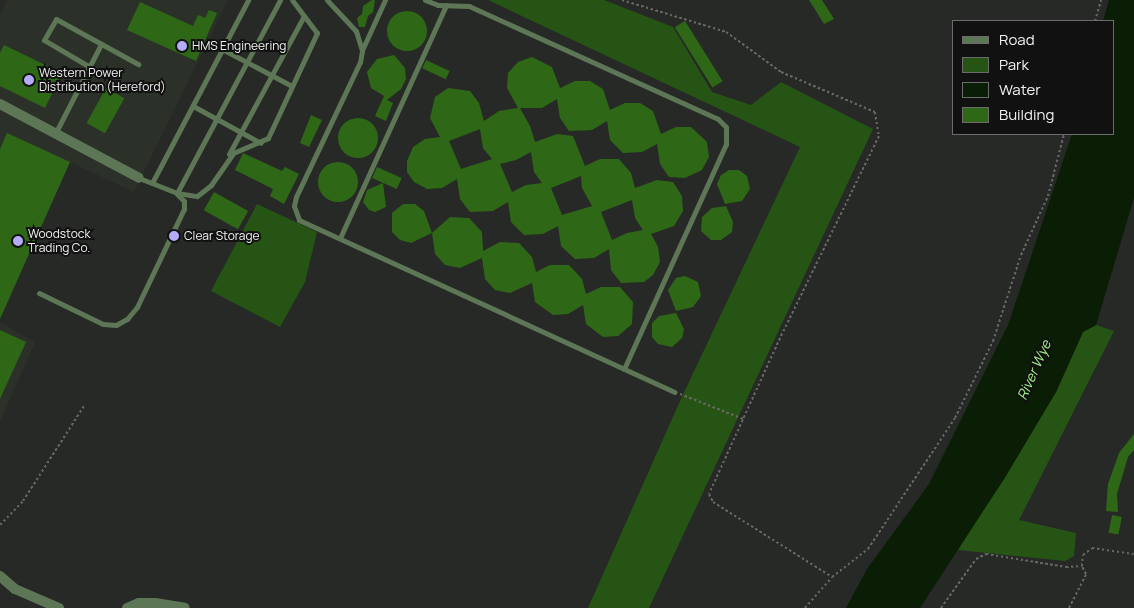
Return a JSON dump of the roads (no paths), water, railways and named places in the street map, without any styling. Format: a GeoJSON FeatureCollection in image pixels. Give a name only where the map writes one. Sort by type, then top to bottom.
{"type":"FeatureCollection","features":[{"type":"Feature","properties":{"kind":"street"},"geometry":{"type":"LineString","coordinates":[[0,104],[55,135],[139,178]]}},
{"type":"Feature","properties":{"kind":"street"},"geometry":{"type":"LineString","coordinates":[[0,576],[15,589],[59,608]]}},
{"type":"Feature","properties":{"kind":"street"},"geometry":{"type":"LineString","coordinates":[[128,608],[139,603],[155,603],[185,608]]}},
{"type":"Feature","properties":{"kind":"lane"},"geometry":{"type":"LineString","coordinates":[[152,183],[248,0]]}},
{"type":"Feature","properties":{"kind":"lane"},"geometry":{"type":"LineString","coordinates":[[177,193],[280,0]]}},
{"type":"Feature","properties":{"kind":"lane"},"geometry":{"type":"LineString","coordinates":[[224,161],[242,147],[261,144],[268,138],[317,33],[292,0]]}},
{"type":"Feature","properties":{"kind":"lane"},"geometry":{"type":"LineString","coordinates":[[327,0],[356,31],[362,51]]}},
{"type":"Feature","properties":{"kind":"lane"},"geometry":{"type":"LineString","coordinates":[[385,0],[362,51],[360,62],[294,206],[299,220],[675,392]]}},
{"type":"Feature","properties":{"kind":"lane"},"geometry":{"type":"LineString","coordinates":[[425,0],[446,5],[469,6],[718,119],[726,127],[726,144],[624,369]]}},
{"type":"Feature","properties":{"kind":"lane"},"geometry":{"type":"LineString","coordinates":[[340,238],[446,5]]}},
{"type":"Feature","properties":{"kind":"lane"},"geometry":{"type":"LineString","coordinates":[[139,178],[186,196],[203,193],[224,161],[304,16]]}},
{"type":"Feature","properties":{"kind":"lane"},"geometry":{"type":"LineString","coordinates":[[90,67],[44,40],[50,26],[56,19],[138,64]]}},
{"type":"Feature","properties":{"kind":"lane"},"geometry":{"type":"LineString","coordinates":[[55,135],[101,44]]}},
{"type":"Feature","properties":{"kind":"lane"},"geometry":{"type":"LineString","coordinates":[[222,49],[292,86]]}},
{"type":"Feature","properties":{"kind":"lane"},"geometry":{"type":"LineString","coordinates":[[193,106],[261,144]]}},
{"type":"Feature","properties":{"kind":"lane"},"geometry":{"type":"LineString","coordinates":[[39,293],[103,324],[116,325],[127,319],[137,307],[184,209],[184,201],[177,193]]}},
{"type":"Feature","properties":{"kind":"water","name":"River Wye"},"geometry":{"type":"Polygon","coordinates":[[[1109,0],[1134,0],[1134,198],[1096,325],[1083,332],[1056,392],[1006,476],[920,608],[846,608],[867,569],[929,484],[1008,325],[1072,135],[1114,135],[1114,20],[1103,20],[1109,0]]]}},
{"type":"Feature","properties":{"kind":"place","name":"HMS Engineering"},"geometry":{"type":"Point","coordinates":[182,46]}},
{"type":"Feature","properties":{"kind":"place","name":"Western Power Distribution (Hereford)"},"geometry":{"type":"Point","coordinates":[29,80]}},
{"type":"Feature","properties":{"kind":"place","name":"Clear Storage"},"geometry":{"type":"Point","coordinates":[174,236]}},
{"type":"Feature","properties":{"kind":"place","name":"Woodstock Trading Co."},"geometry":{"type":"Point","coordinates":[18,241]}}]}
